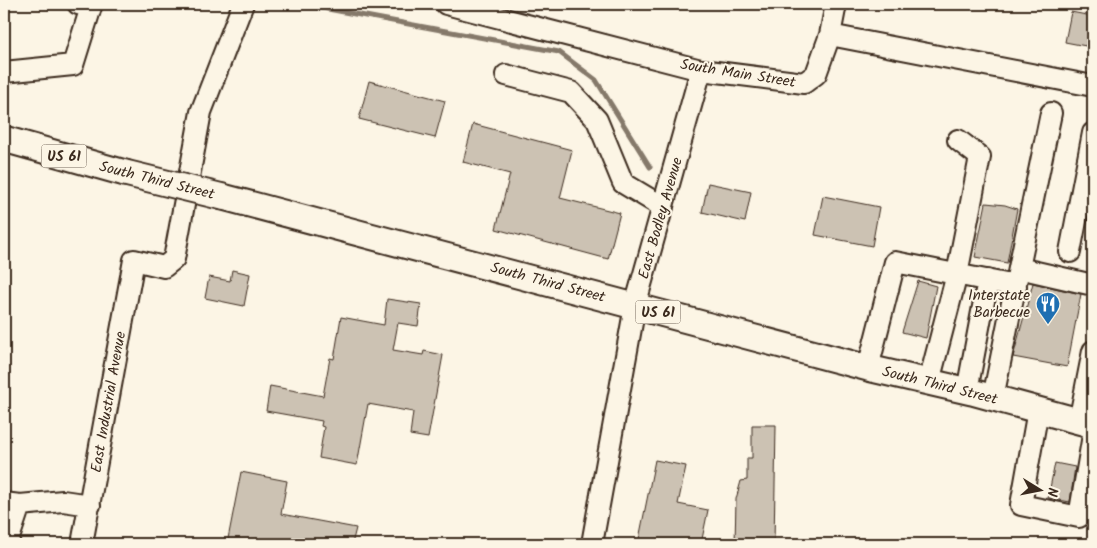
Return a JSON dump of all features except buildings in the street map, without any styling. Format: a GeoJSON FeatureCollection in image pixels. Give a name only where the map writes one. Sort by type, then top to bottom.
{"type":"FeatureCollection","features":[{"type":"Feature","properties":{"kind":"main road","name":"South Third Street"},"geometry":{"type":"LineString","coordinates":[[4,139],[125,173],[223,197],[868,368],[967,391],[1038,410],[1088,427]]}},
{"type":"Feature","properties":{"kind":"street"},"geometry":{"type":"LineString","coordinates":[[4,72],[73,65],[91,7],[78,4]]}},
{"type":"Feature","properties":{"kind":"street","name":"South Main Street"},"geometry":{"type":"LineString","coordinates":[[446,4],[701,70],[804,83],[816,74],[830,35]]}},
{"type":"Feature","properties":{"kind":"street"},"geometry":{"type":"LineString","coordinates":[[836,4],[830,35],[1093,86]]}},
{"type":"Feature","properties":{"kind":"street","name":"East Industrial Avenue"},"geometry":{"type":"LineString","coordinates":[[82,544],[134,260],[164,267],[174,259],[201,112],[243,5]]}},
{"type":"Feature","properties":{"kind":"street","name":"East Bodley Avenue"},"geometry":{"type":"LineString","coordinates":[[592,544],[635,306],[701,70]]}},
{"type":"Feature","properties":{"kind":"street"},"geometry":{"type":"LineString","coordinates":[[506,75],[571,92],[597,120],[623,182],[663,206]]}},
{"type":"Feature","properties":{"kind":"street"},"geometry":{"type":"LineString","coordinates":[[993,398],[1051,113]]}},
{"type":"Feature","properties":{"kind":"street"},"geometry":{"type":"LineString","coordinates":[[1070,252],[1093,133]]}},
{"type":"Feature","properties":{"kind":"street"},"geometry":{"type":"LineString","coordinates":[[929,382],[957,274],[980,157],[958,140]]}},
{"type":"Feature","properties":{"kind":"street"},"geometry":{"type":"LineString","coordinates":[[868,368],[895,262],[988,280],[1018,277],[1093,285]]}},
{"type":"Feature","properties":{"kind":"street"},"geometry":{"type":"LineString","coordinates":[[967,391],[988,280]]}},
{"type":"Feature","properties":{"kind":"street"},"geometry":{"type":"LineString","coordinates":[[1038,410],[1021,504],[1079,517],[1093,350]]}},
{"type":"Feature","properties":{"kind":"street"},"geometry":{"type":"LineString","coordinates":[[7,544],[12,504],[62,501],[90,505]]}},
{"type":"Feature","properties":{"kind":"waterway"},"geometry":{"type":"LineString","coordinates":[[301,4],[559,52],[596,80],[650,167]]}},
{"type":"Feature","properties":{"kind":"place","name":"Interstate Barbecue"},"geometry":{"type":"Point","coordinates":[1048,325]}}]}
